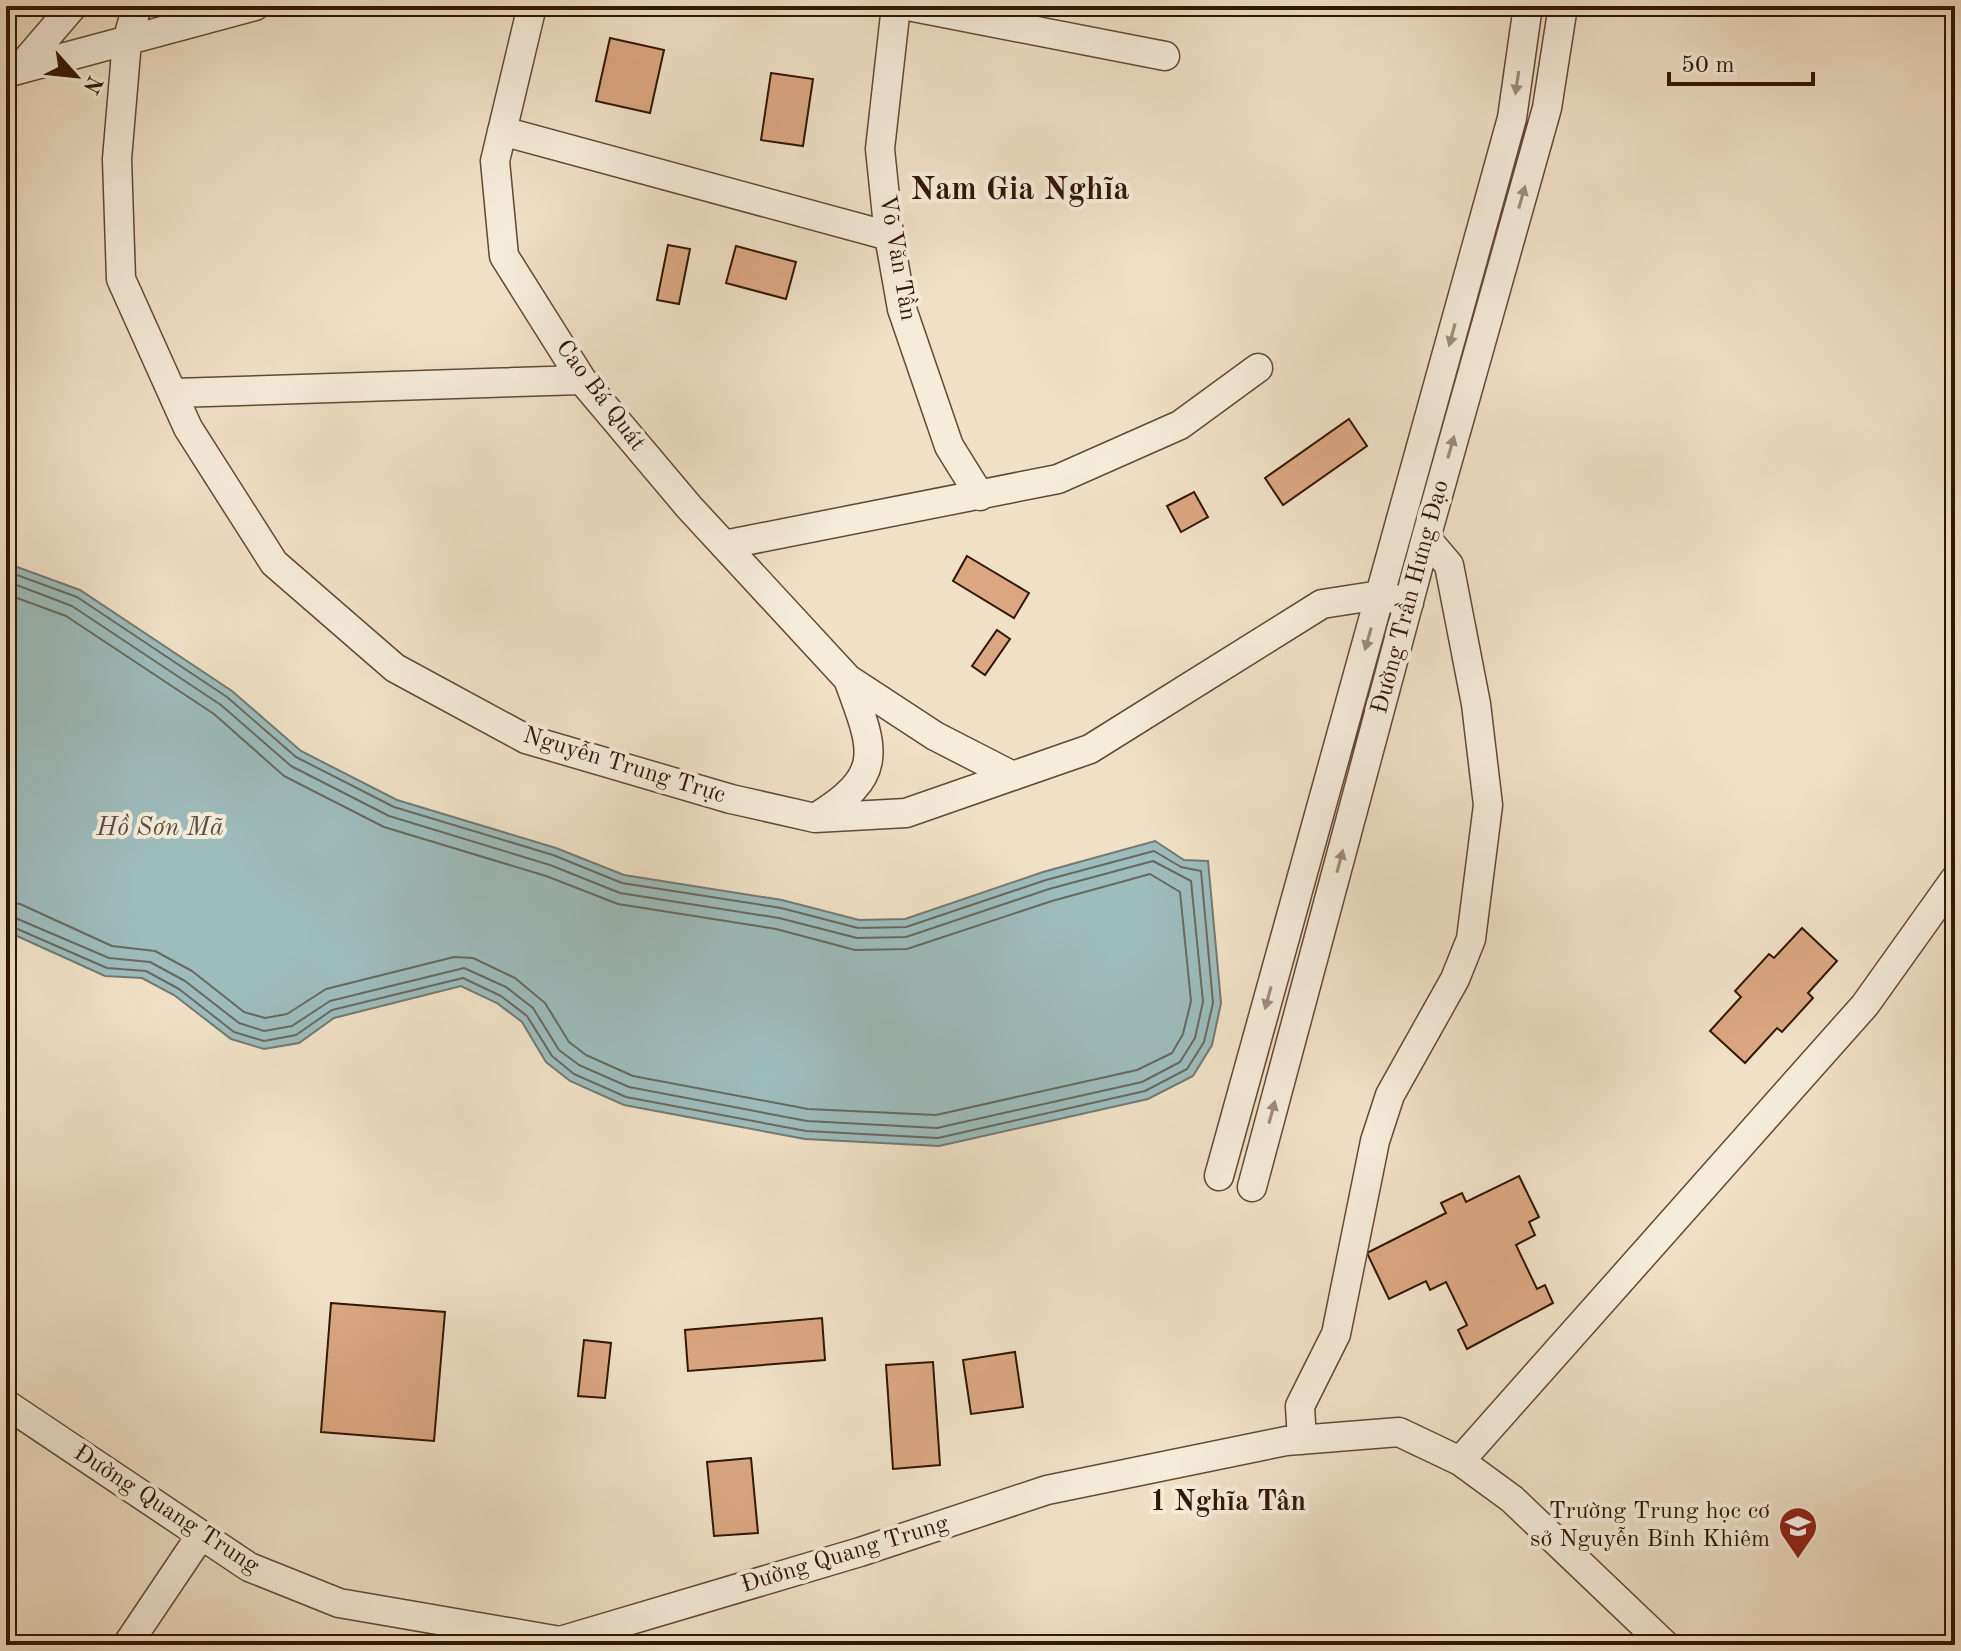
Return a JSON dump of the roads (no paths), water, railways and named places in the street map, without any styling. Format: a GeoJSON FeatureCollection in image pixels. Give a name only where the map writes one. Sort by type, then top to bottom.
{"type":"FeatureCollection","features":[{"type":"Feature","properties":{"kind":"street"},"geometry":{"type":"LineString","coordinates":[[12,71],[73,6]]}},
{"type":"Feature","properties":{"kind":"street","name":"Nguyễn Trung Trực"},"geometry":{"type":"LineString","coordinates":[[137,6],[127,41],[117,159],[121,279],[188,428],[274,563],[395,668],[526,739],[731,799],[815,818],[906,813],[1090,749],[1322,604],[1380,595]]}},
{"type":"Feature","properties":{"kind":"street"},"geometry":{"type":"LineString","coordinates":[[12,71],[127,41],[212,11],[255,6]]}},
{"type":"Feature","properties":{"kind":"street","name":"Cao Bá Quát"},"geometry":{"type":"LineString","coordinates":[[532,6],[495,161],[504,256],[582,380],[724,545],[848,679],[935,736],[1013,776]]}},
{"type":"Feature","properties":{"kind":"street","name":"Võ Văn Tần"},"geometry":{"type":"LineString","coordinates":[[896,6],[880,149],[889,236],[902,309],[949,446],[980,496]]}},
{"type":"Feature","properties":{"kind":"street"},"geometry":{"type":"LineString","coordinates":[[908,6],[1165,56]]}},
{"type":"Feature","properties":{"kind":"street","name":"Đường Trần Hưng Đạo"},"geometry":{"type":"LineString","coordinates":[[1219,1176],[1512,118],[1528,6]]}},
{"type":"Feature","properties":{"kind":"street","name":"Đường Trần Hưng Đạo"},"geometry":{"type":"LineString","coordinates":[[1252,1187],[1426,538],[1547,108],[1563,6]]}},
{"type":"Feature","properties":{"kind":"street"},"geometry":{"type":"LineString","coordinates":[[502,131],[889,236]]}},
{"type":"Feature","properties":{"kind":"street"},"geometry":{"type":"LineString","coordinates":[[724,545],[1058,479],[1180,425],[1258,368]]}},
{"type":"Feature","properties":{"kind":"street"},"geometry":{"type":"LineString","coordinates":[[174,393],[582,380]]}},
{"type":"Feature","properties":{"kind":"street"},"geometry":{"type":"LineString","coordinates":[[1302,1440],[1300,1406],[1336,1334],[1375,1141],[1390,1095],[1455,979],[1471,939],[1488,805],[1476,704],[1449,565],[1426,538]]}},
{"type":"Feature","properties":{"kind":"street"},"geometry":{"type":"LineString","coordinates":[[1380,595],[1409,603]]}},
{"type":"Feature","properties":{"kind":"street","name":"Cao Bá Quát"},"geometry":{"type":"LineString","coordinates":[[815,818],[831,808],[866,772],[871,743],[848,679]]}},
{"type":"Feature","properties":{"kind":"street"},"geometry":{"type":"LineString","coordinates":[[1460,1461],[1865,1005],[1955,879]]}},
{"type":"Feature","properties":{"kind":"street"},"geometry":{"type":"LineString","coordinates":[[1280,954],[1312,963]]}},
{"type":"Feature","properties":{"kind":"street","name":"Đường Quang Trung"},"geometry":{"type":"LineString","coordinates":[[6,1404],[249,1567],[339,1603],[560,1641],[860,1552],[1047,1490],[1302,1440],[1399,1432],[1460,1461],[1512,1499],[1665,1645]]}},
{"type":"Feature","properties":{"kind":"street"},"geometry":{"type":"LineString","coordinates":[[127,1645],[201,1535]]}},
{"type":"Feature","properties":{"kind":"water","name":"Hồ Sơn Mã"},"geometry":{"type":"Polygon","coordinates":[[[6,563],[80,590],[232,691],[301,751],[397,800],[556,848],[624,875],[782,900],[859,920],[905,919],[1043,872],[1155,841],[1184,860],[1208,861],[1221,1003],[1212,1045],[1193,1076],[1148,1099],[939,1146],[805,1139],[624,1105],[570,1081],[546,1062],[522,1022],[497,1003],[461,986],[334,1018],[299,1043],[264,1049],[231,1039],[174,995],[142,978],[105,976],[6,931],[6,563]]]}},
{"type":"Feature","properties":{"kind":"place","name":"Trường Trung học cơ sở Nguyễn Bỉnh Khiêm"},"geometry":{"type":"Point","coordinates":[1798,1560]}},
{"type":"Feature","properties":{"kind":"district","name":"Nam Gia Nghĩa"},"geometry":{"type":"Point","coordinates":[1020,191]}},
{"type":"Feature","properties":{"kind":"district","name":"1 Nghĩa Tân"},"geometry":{"type":"Point","coordinates":[1228,1503]}}]}
